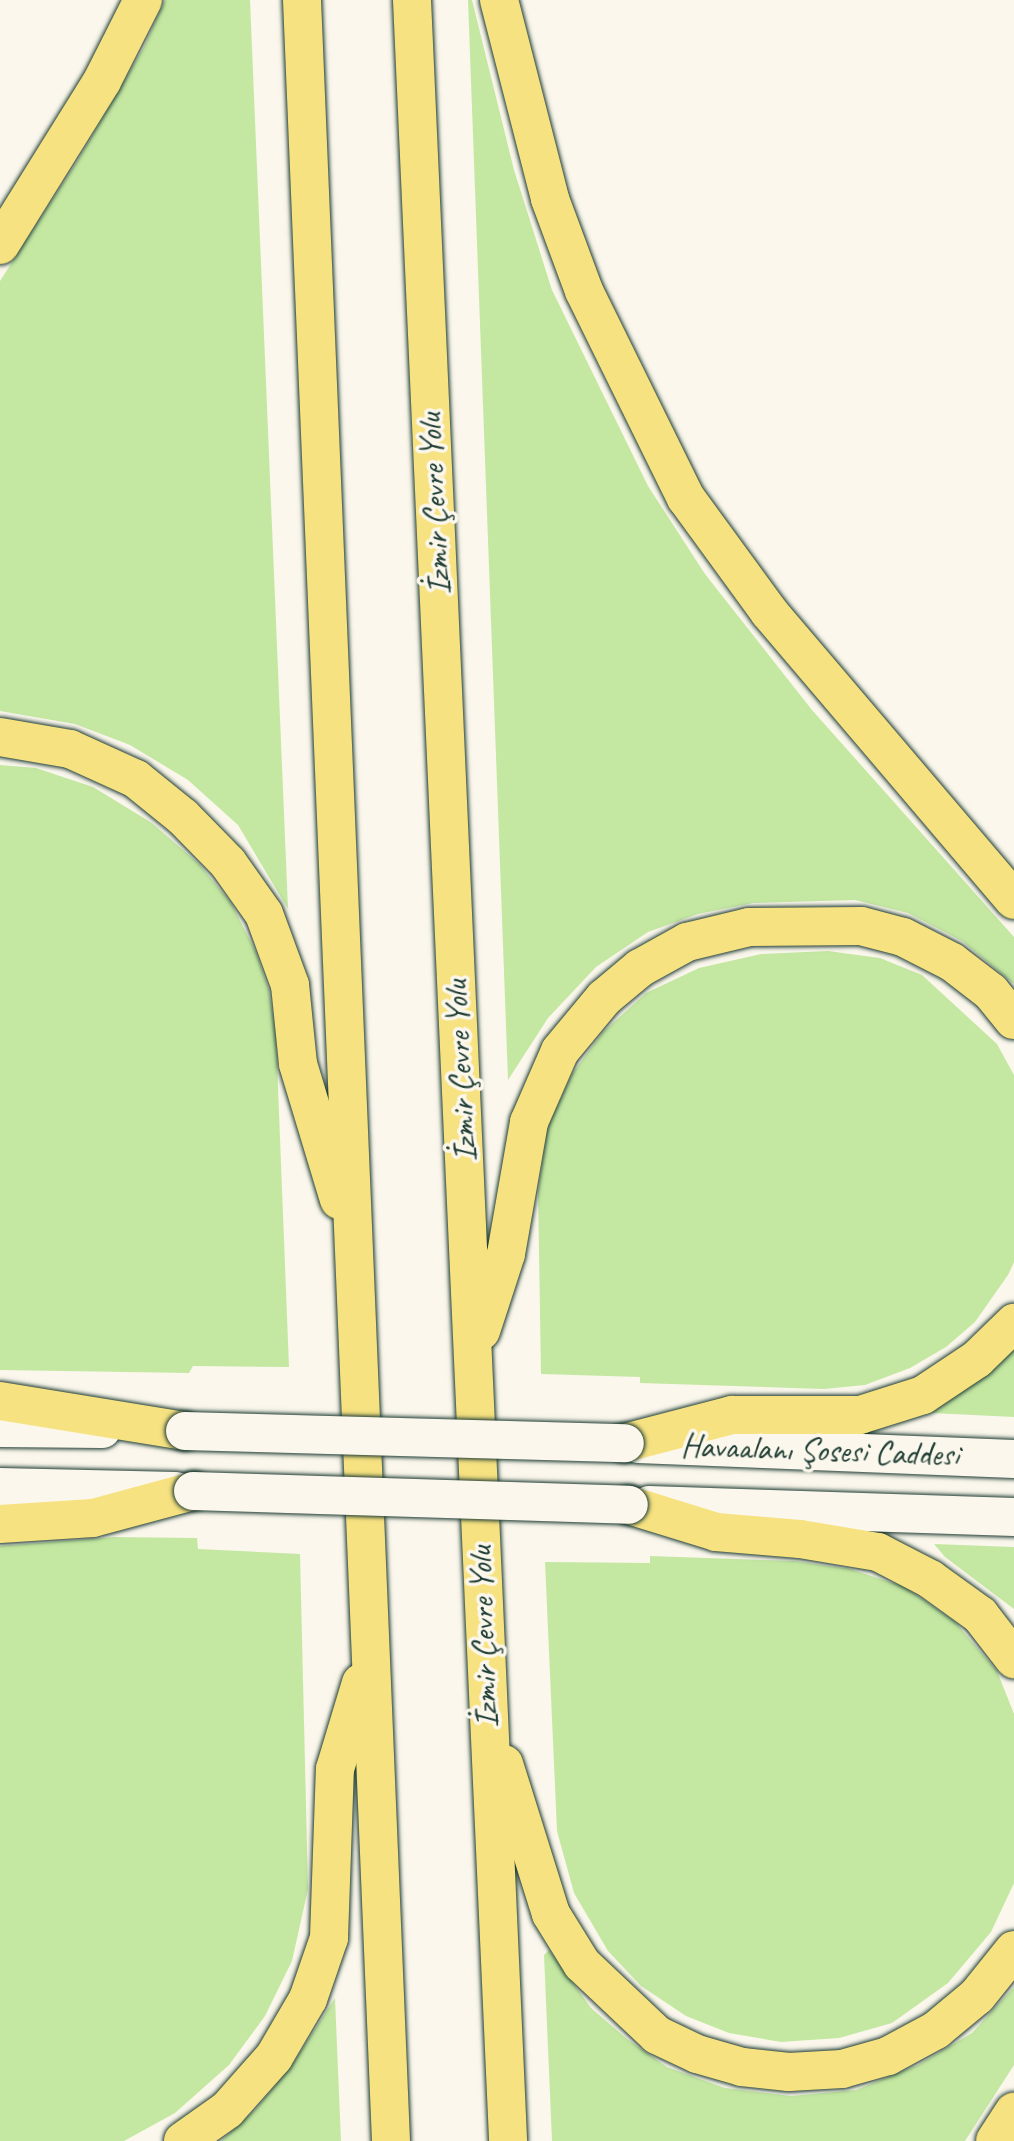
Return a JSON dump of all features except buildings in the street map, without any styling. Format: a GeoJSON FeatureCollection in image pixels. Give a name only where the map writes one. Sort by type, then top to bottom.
{"type":"FeatureCollection","features":[{"type":"Feature","properties":{"kind":"highway"},"geometry":{"type":"LineString","coordinates":[[0,245],[102,81],[143,0]]}},
{"type":"Feature","properties":{"kind":"highway"},"geometry":{"type":"LineString","coordinates":[[302,0],[391,2141]]}},
{"type":"Feature","properties":{"kind":"highway","name":"İzmir Çevre Yolu"},"geometry":{"type":"LineString","coordinates":[[412,0],[474,1353],[486,1702],[508,2141]]}},
{"type":"Feature","properties":{"kind":"highway"},"geometry":{"type":"LineString","coordinates":[[499,0],[550,199],[580,279],[626,383],[686,498],[769,612],[1014,900]]}},
{"type":"Feature","properties":{"kind":"highway"},"geometry":{"type":"LineString","coordinates":[[0,737],[70,749],[136,779],[183,817],[228,863],[264,914],[290,985],[298,1064],[355,1255]]}},
{"type":"Feature","properties":{"kind":"highway"},"geometry":{"type":"LineString","coordinates":[[474,1353],[506,1254],[529,1122],[560,1051],[604,998],[640,968],[687,942],[749,927],[861,926],[904,937],[952,962],[991,992],[1014,1020]]}},
{"type":"Feature","properties":{"kind":"highway"},"geometry":{"type":"LineString","coordinates":[[625,1443],[732,1415],[860,1415],[923,1395],[977,1359],[1014,1323]]}},
{"type":"Feature","properties":{"kind":"highway"},"geometry":{"type":"LineString","coordinates":[[0,1401],[185,1430]]}},
{"type":"Feature","properties":{"kind":"highway"},"geometry":{"type":"LineString","coordinates":[[0,1524],[93,1518],[193,1492]]}},
{"type":"Feature","properties":{"kind":"highway"},"geometry":{"type":"LineString","coordinates":[[629,1505],[716,1532],[800,1539],[878,1552],[930,1579],[980,1615],[1014,1659]]}},
{"type":"Feature","properties":{"kind":"highway"},"geometry":{"type":"LineString","coordinates":[[183,2141],[227,2110],[274,2057],[307,1999],[329,1938],[335,1769],[369,1654]]}},
{"type":"Feature","properties":{"kind":"highway"},"geometry":{"type":"LineString","coordinates":[[486,1702],[551,1914],[582,1964],[657,2035],[742,2067],[789,2072],[842,2069],[888,2056],[936,2031],[977,1996],[1014,1950]]}},
{"type":"Feature","properties":{"kind":"highway"},"geometry":{"type":"LineString","coordinates":[[995,2141],[1014,2112]]}},
{"type":"Feature","properties":{"kind":"main road","name":"Havaalanı Şosesi Caddesi"},"geometry":{"type":"LineString","coordinates":[[0,1428],[185,1430],[625,1443],[1014,1459]]}},
{"type":"Feature","properties":{"kind":"main road","name":"Havaalanı Şosesi Caddesi"},"geometry":{"type":"LineString","coordinates":[[0,1487],[1014,1517]]}},
{"type":"Feature","properties":{"kind":"green space"},"geometry":{"type":"Polygon","coordinates":[[[165,0],[250,0],[288,909],[238,825],[188,780],[130,745],[75,724],[0,711],[0,281],[78,160],[144,47],[165,0]]]}},
{"type":"Feature","properties":{"kind":"green space"},"geometry":{"type":"Polygon","coordinates":[[[468,0],[472,0],[514,170],[552,290],[648,486],[705,574],[812,710],[1014,937],[1014,984],[962,941],[908,913],[855,900],[753,903],[698,914],[648,932],[596,967],[548,1018],[508,1080],[468,0]]]}},
{"type":"Feature","properties":{"kind":"green space"},"geometry":{"type":"Polygon","coordinates":[[[0,765],[36,768],[93,787],[152,823],[199,864],[231,903],[256,952],[269,990],[276,1036],[289,1367],[193,1366],[189,1373],[0,1370],[0,765]]]}},
{"type":"Feature","properties":{"kind":"green space"},"geometry":{"type":"Polygon","coordinates":[[[828,951],[880,958],[922,975],[997,1044],[1014,1075],[1014,1262],[1008,1275],[975,1322],[946,1347],[910,1368],[865,1385],[824,1389],[640,1383],[640,1377],[541,1374],[538,1192],[547,1129],[572,1074],[603,1032],[646,993],[699,968],[761,954],[828,951]]]}},
{"type":"Feature","properties":{"kind":"green space"},"geometry":{"type":"Polygon","coordinates":[[[1014,1349],[1014,1417],[932,1413],[996,1368],[1014,1349]]]}},
{"type":"Feature","properties":{"kind":"green space"},"geometry":{"type":"Polygon","coordinates":[[[115,1537],[197,1538],[198,1549],[300,1554],[308,1889],[292,1961],[265,2016],[229,2065],[175,2113],[124,2141],[0,2141],[0,1546],[115,1537]]]}},
{"type":"Feature","properties":{"kind":"green space"},"geometry":{"type":"Polygon","coordinates":[[[934,1544],[1014,1547],[1014,1609],[945,1557],[934,1544]]]}},
{"type":"Feature","properties":{"kind":"green space"},"geometry":{"type":"Polygon","coordinates":[[[650,1556],[794,1561],[850,1569],[905,1587],[955,1622],[997,1671],[1014,1714],[1014,1883],[991,1932],[948,1983],[892,2023],[839,2038],[781,2042],[729,2033],[686,2016],[641,1986],[608,1951],[574,1893],[557,1831],[545,1562],[650,1563],[650,1556]]]}},
{"type":"Feature","properties":{"kind":"green space"},"geometry":{"type":"Polygon","coordinates":[[[549,1950],[591,2008],[627,2039],[667,2067],[725,2088],[791,2096],[856,2090],[918,2065],[972,2033],[1014,1987],[1014,2065],[965,2141],[552,2141],[544,1955],[549,1950]]]}},
{"type":"Feature","properties":{"kind":"green space"},"geometry":{"type":"Polygon","coordinates":[[[335,1998],[341,2141],[221,2141],[255,2110],[294,2062],[335,1998]]]}}]}
